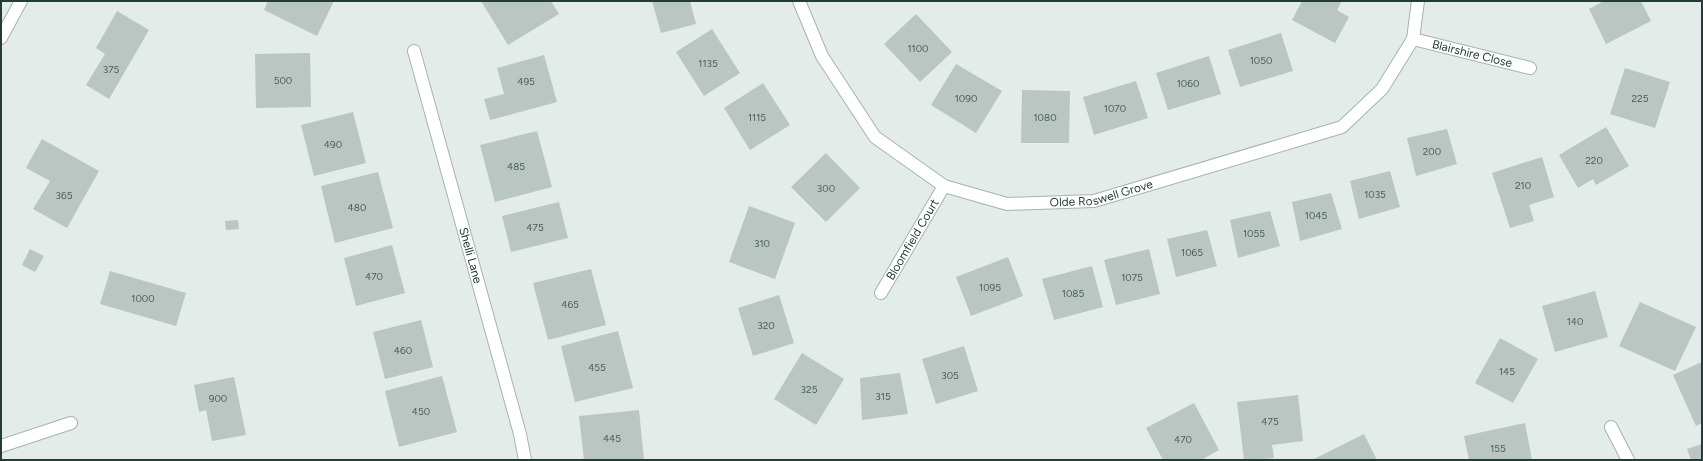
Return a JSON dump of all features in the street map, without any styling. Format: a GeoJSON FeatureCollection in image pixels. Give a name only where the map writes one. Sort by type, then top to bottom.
{"type":"FeatureCollection","features":[{"type":"Feature","properties":{"kind":"street"},"geometry":{"type":"LineString","coordinates":[[1,38],[21,1]]}},
{"type":"Feature","properties":{"kind":"street","name":"Olde Roswell Grove"},"geometry":{"type":"LineString","coordinates":[[799,1],[822,56],[875,136],[944,186],[1007,204],[1094,201],[1342,127],[1382,89],[1413,40],[1418,1]]}},
{"type":"Feature","properties":{"kind":"street","name":"Blairshire Close"},"geometry":{"type":"LineString","coordinates":[[1413,40],[1530,68]]}},
{"type":"Feature","properties":{"kind":"street","name":"Shelli Lane"},"geometry":{"type":"LineString","coordinates":[[414,51],[520,434],[525,460]]}},
{"type":"Feature","properties":{"kind":"street","name":"Bloomfield Court"},"geometry":{"type":"LineString","coordinates":[[881,293],[944,186]]}},
{"type":"Feature","properties":{"kind":"street"},"geometry":{"type":"LineString","coordinates":[[1,446],[71,423]]}},
{"type":"Feature","properties":{"kind":"street"},"geometry":{"type":"LineString","coordinates":[[1611,426],[1628,460]]}},
{"type":"Feature","properties":{"kind":"building"},"geometry":{"type":"Polygon","coordinates":[[[268,1],[334,1],[317,36],[264,10],[268,1]]]}},
{"type":"Feature","properties":{"kind":"building"},"geometry":{"type":"Polygon","coordinates":[[[481,1],[551,1],[559,14],[508,45],[481,1]]]}},
{"type":"Feature","properties":{"kind":"building"},"geometry":{"type":"Polygon","coordinates":[[[652,1],[690,1],[696,24],[661,33],[652,1]]]}},
{"type":"Feature","properties":{"kind":"building"},"geometry":{"type":"Polygon","coordinates":[[[1302,1],[1342,1],[1337,10],[1349,17],[1335,43],[1292,20],[1302,1]]]}},
{"type":"Feature","properties":{"kind":"building"},"geometry":{"type":"Polygon","coordinates":[[[1604,1],[1641,1],[1651,21],[1606,44],[1589,9],[1604,1]]]}},
{"type":"Feature","properties":{"kind":"building"},"geometry":{"type":"Polygon","coordinates":[[[117,11],[149,30],[109,99],[86,85],[105,54],[96,48],[117,11]]]}},
{"type":"Feature","properties":{"kind":"building"},"geometry":{"type":"Polygon","coordinates":[[[916,14],[952,52],[920,82],[884,44],[916,14]]]}},
{"type":"Feature","properties":{"kind":"building"},"geometry":{"type":"Polygon","coordinates":[[[712,29],[740,73],[704,96],[676,52],[712,29]]]}},
{"type":"Feature","properties":{"kind":"building"},"geometry":{"type":"Polygon","coordinates":[[[1281,33],[1293,71],[1240,87],[1228,50],[1281,33]]]}},
{"type":"Feature","properties":{"kind":"building"},"geometry":{"type":"Polygon","coordinates":[[[310,53],[311,107],[256,108],[255,54],[310,53]]]}},
{"type":"Feature","properties":{"kind":"building"},"geometry":{"type":"Polygon","coordinates":[[[544,55],[557,102],[490,120],[484,99],[504,94],[497,68],[544,55]]]}},
{"type":"Feature","properties":{"kind":"building"},"geometry":{"type":"Polygon","coordinates":[[[1209,56],[1221,94],[1168,110],[1156,73],[1209,56]]]}},
{"type":"Feature","properties":{"kind":"building"},"geometry":{"type":"Polygon","coordinates":[[[956,64],[1002,91],[976,133],[931,105],[956,64]]]}},
{"type":"Feature","properties":{"kind":"building"},"geometry":{"type":"Polygon","coordinates":[[[1625,68],[1670,82],[1655,128],[1610,114],[1625,68]]]}},
{"type":"Feature","properties":{"kind":"building"},"geometry":{"type":"Polygon","coordinates":[[[1136,81],[1148,118],[1094,135],[1083,97],[1136,81]]]}},
{"type":"Feature","properties":{"kind":"building"},"geometry":{"type":"Polygon","coordinates":[[[763,83],[790,125],[750,150],[724,108],[763,83]]]}},
{"type":"Feature","properties":{"kind":"building"},"geometry":{"type":"Polygon","coordinates":[[[1022,90],[1070,91],[1069,143],[1021,143],[1022,90]]]}},
{"type":"Feature","properties":{"kind":"building"},"geometry":{"type":"Polygon","coordinates":[[[353,112],[366,163],[314,176],[301,125],[353,112]]]}},
{"type":"Feature","properties":{"kind":"building"},"geometry":{"type":"Polygon","coordinates":[[[1606,127],[1629,166],[1596,185],[1593,179],[1578,188],[1559,155],[1606,127]]]}},
{"type":"Feature","properties":{"kind":"building"},"geometry":{"type":"Polygon","coordinates":[[[1447,129],[1457,164],[1416,176],[1407,138],[1447,129]]]}},
{"type":"Feature","properties":{"kind":"building"},"geometry":{"type":"Polygon","coordinates":[[[537,131],[552,187],[495,202],[480,145],[537,131]]]}},
{"type":"Feature","properties":{"kind":"building"},"geometry":{"type":"Polygon","coordinates":[[[42,139],[99,171],[67,228],[33,209],[50,181],[26,168],[42,139]]]}},
{"type":"Feature","properties":{"kind":"building"},"geometry":{"type":"Polygon","coordinates":[[[826,153],[860,188],[826,222],[791,187],[826,153]]]}},
{"type":"Feature","properties":{"kind":"building"},"geometry":{"type":"Polygon","coordinates":[[[1542,157],[1554,197],[1529,205],[1534,221],[1510,228],[1492,173],[1542,157]]]}},
{"type":"Feature","properties":{"kind":"building"},"geometry":{"type":"Polygon","coordinates":[[[1390,171],[1400,207],[1359,219],[1350,181],[1390,171]]]}},
{"type":"Feature","properties":{"kind":"building"},"geometry":{"type":"Polygon","coordinates":[[[378,172],[393,228],[335,243],[321,186],[378,172]]]}},
{"type":"Feature","properties":{"kind":"building"},"geometry":{"type":"Polygon","coordinates":[[[1331,193],[1342,229],[1300,241],[1292,202],[1331,193]]]}},
{"type":"Feature","properties":{"kind":"building"},"geometry":{"type":"Polygon","coordinates":[[[559,202],[568,238],[511,252],[502,216],[559,202]]]}},
{"type":"Feature","properties":{"kind":"building"},"geometry":{"type":"Polygon","coordinates":[[[749,206],[795,223],[775,279],[729,262],[749,206]]]}},
{"type":"Feature","properties":{"kind":"building"},"geometry":{"type":"Polygon","coordinates":[[[1270,211],[1280,246],[1238,258],[1230,220],[1270,211]]]}},
{"type":"Feature","properties":{"kind":"building"},"geometry":{"type":"Polygon","coordinates":[[[238,220],[239,229],[226,230],[225,221],[238,220]]]}},
{"type":"Feature","properties":{"kind":"building"},"geometry":{"type":"Polygon","coordinates":[[[1207,230],[1217,266],[1176,277],[1167,239],[1207,230]]]}},
{"type":"Feature","properties":{"kind":"building"},"geometry":{"type":"Polygon","coordinates":[[[392,245],[405,293],[356,306],[344,258],[392,245]]]}},
{"type":"Feature","properties":{"kind":"building"},"geometry":{"type":"Polygon","coordinates":[[[30,249],[44,256],[35,272],[22,265],[30,249]]]}},
{"type":"Feature","properties":{"kind":"building"},"geometry":{"type":"Polygon","coordinates":[[[1149,249],[1160,294],[1116,305],[1104,260],[1149,249]]]}},
{"type":"Feature","properties":{"kind":"building"},"geometry":{"type":"Polygon","coordinates":[[[1008,257],[1023,296],[971,316],[956,277],[1008,257]]]}},
{"type":"Feature","properties":{"kind":"building"},"geometry":{"type":"Polygon","coordinates":[[[1092,266],[1103,307],[1054,320],[1042,279],[1092,266]]]}},
{"type":"Feature","properties":{"kind":"building"},"geometry":{"type":"Polygon","coordinates":[[[591,269],[606,325],[548,340],[533,283],[591,269]]]}},
{"type":"Feature","properties":{"kind":"building"},"geometry":{"type":"Polygon","coordinates":[[[110,271],[186,293],[176,326],[100,304],[110,271]]]}},
{"type":"Feature","properties":{"kind":"building"},"geometry":{"type":"Polygon","coordinates":[[[1595,291],[1608,337],[1555,352],[1542,306],[1595,291]]]}},
{"type":"Feature","properties":{"kind":"building"},"geometry":{"type":"Polygon","coordinates":[[[779,295],[794,343],[753,356],[738,308],[779,295]]]}},
{"type":"Feature","properties":{"kind":"building"},"geometry":{"type":"Polygon","coordinates":[[[1640,302],[1696,327],[1675,371],[1619,346],[1640,302]]]}},
{"type":"Feature","properties":{"kind":"building"},"geometry":{"type":"Polygon","coordinates":[[[421,320],[433,367],[385,379],[373,332],[421,320]]]}},
{"type":"Feature","properties":{"kind":"building"},"geometry":{"type":"Polygon","coordinates":[[[618,331],[633,388],[575,402],[561,346],[618,331]]]}},
{"type":"Feature","properties":{"kind":"building"},"geometry":{"type":"Polygon","coordinates":[[[1500,338],[1538,359],[1513,403],[1475,383],[1500,338]]]}},
{"type":"Feature","properties":{"kind":"building"},"geometry":{"type":"Polygon","coordinates":[[[964,346],[978,391],[936,404],[922,359],[964,346]]]}},
{"type":"Feature","properties":{"kind":"building"},"geometry":{"type":"Polygon","coordinates":[[[802,353],[844,379],[816,425],[774,399],[802,353]]]}},
{"type":"Feature","properties":{"kind":"building"},"geometry":{"type":"Polygon","coordinates":[[[1702,362],[1702,423],[1696,426],[1673,375],[1702,362]]]}},
{"type":"Feature","properties":{"kind":"building"},"geometry":{"type":"Polygon","coordinates":[[[900,373],[908,414],[862,420],[860,378],[900,373]]]}},
{"type":"Feature","properties":{"kind":"building"},"geometry":{"type":"Polygon","coordinates":[[[442,376],[457,432],[399,447],[385,391],[442,376]]]}},
{"type":"Feature","properties":{"kind":"building"},"geometry":{"type":"Polygon","coordinates":[[[234,377],[246,435],[212,441],[206,410],[199,412],[194,385],[234,377]]]}},
{"type":"Feature","properties":{"kind":"building"},"geometry":{"type":"Polygon","coordinates":[[[1298,395],[1303,441],[1272,445],[1274,458],[1244,460],[1237,402],[1298,395]]]}},
{"type":"Feature","properties":{"kind":"building"},"geometry":{"type":"Polygon","coordinates":[[[1194,403],[1219,450],[1201,460],[1163,460],[1146,428],[1194,403]]]}},
{"type":"Feature","properties":{"kind":"building"},"geometry":{"type":"Polygon","coordinates":[[[639,410],[644,460],[584,460],[579,416],[639,410]]]}},
{"type":"Feature","properties":{"kind":"building"},"geometry":{"type":"Polygon","coordinates":[[[1525,423],[1532,460],[1469,460],[1464,436],[1525,423]]]}},
{"type":"Feature","properties":{"kind":"building"},"geometry":{"type":"Polygon","coordinates":[[[1364,434],[1377,460],[1312,460],[1364,434]]]}},
{"type":"Feature","properties":{"kind":"building"},"geometry":{"type":"Polygon","coordinates":[[[1702,444],[1702,460],[1691,460],[1687,449],[1702,444]]]}}]}
